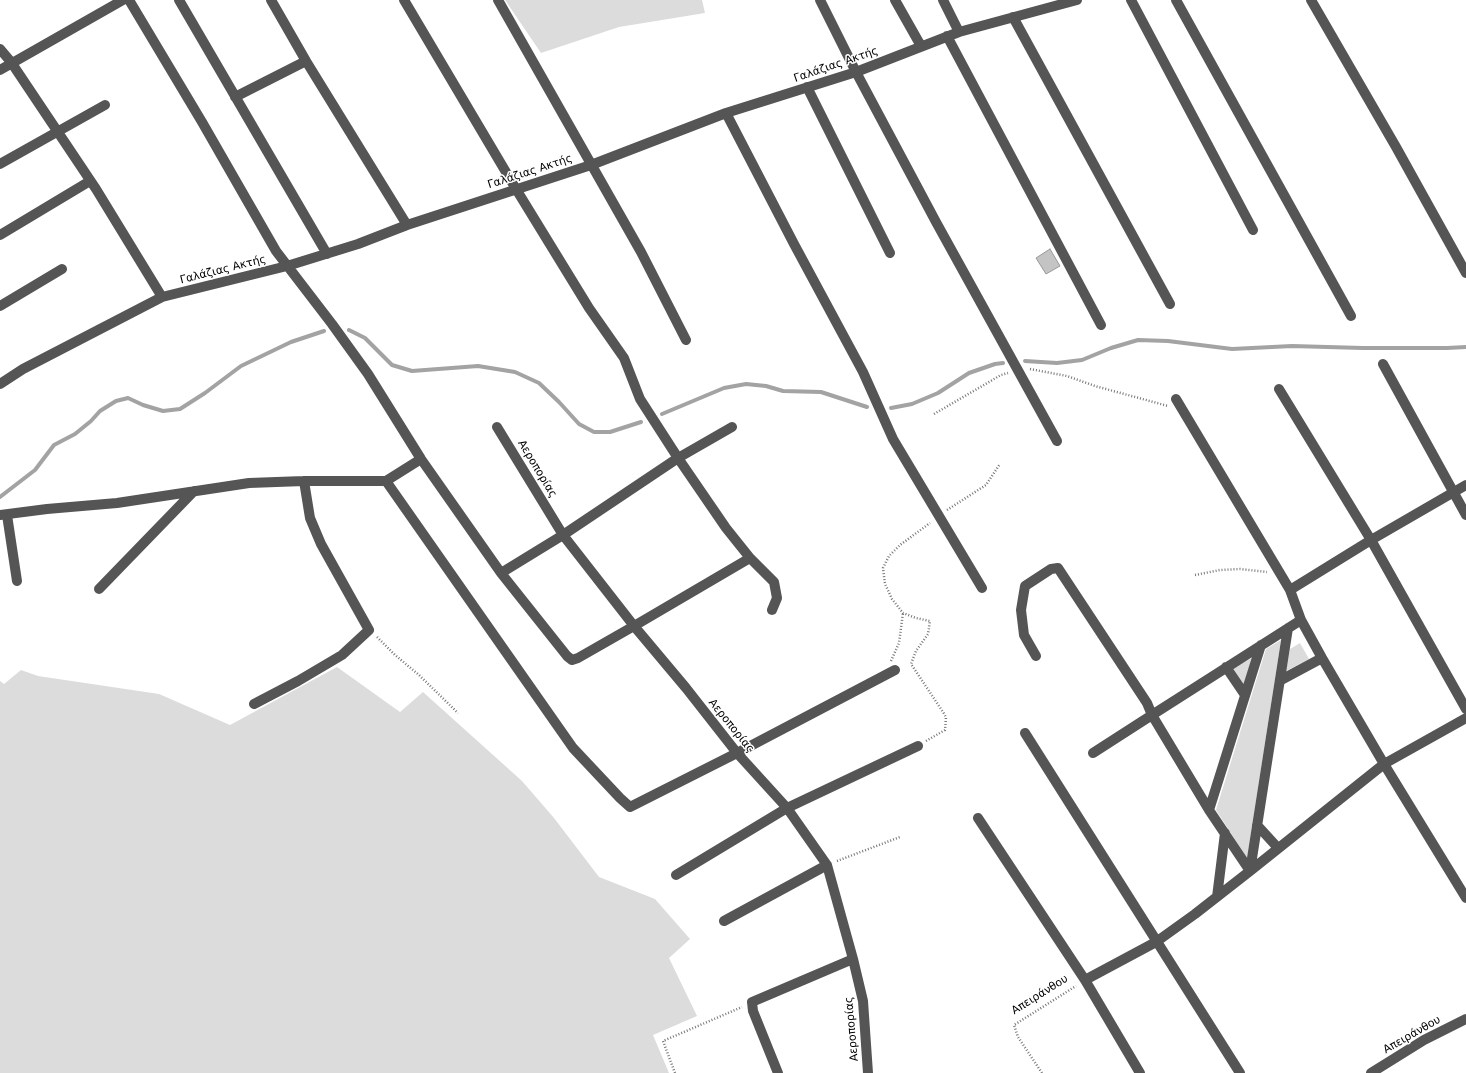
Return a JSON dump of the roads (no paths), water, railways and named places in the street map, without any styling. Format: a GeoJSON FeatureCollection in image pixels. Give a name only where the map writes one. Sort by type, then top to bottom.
{"type":"FeatureCollection","features":[{"type":"Feature","properties":{"kind":"street"},"geometry":{"type":"LineString","coordinates":[[0,70],[11,62],[123,0]]}},
{"type":"Feature","properties":{"kind":"street"},"geometry":{"type":"LineString","coordinates":[[129,0],[202,122],[276,251],[368,374],[421,459],[500,573],[567,656],[572,660],[634,626],[750,558]]}},
{"type":"Feature","properties":{"kind":"street"},"geometry":{"type":"LineString","coordinates":[[179,0],[327,254]]}},
{"type":"Feature","properties":{"kind":"street"},"geometry":{"type":"LineString","coordinates":[[272,0],[306,61],[407,226]]}},
{"type":"Feature","properties":{"kind":"street"},"geometry":{"type":"LineString","coordinates":[[404,0],[516,189],[589,308],[624,358],[640,399],[726,528],[750,558],[774,582],[777,598],[772,610]]}},
{"type":"Feature","properties":{"kind":"street"},"geometry":{"type":"LineString","coordinates":[[498,0],[641,252],[686,340]]}},
{"type":"Feature","properties":{"kind":"street"},"geometry":{"type":"LineString","coordinates":[[820,0],[856,72],[940,229],[1057,441]]}},
{"type":"Feature","properties":{"kind":"street"},"geometry":{"type":"LineString","coordinates":[[894,0],[921,46]]}},
{"type":"Feature","properties":{"kind":"street"},"geometry":{"type":"LineString","coordinates":[[943,0],[959,32]]}},
{"type":"Feature","properties":{"kind":"street","name":"Γαλάζιας Ακτής"},"geometry":{"type":"LineString","coordinates":[[0,384],[22,369],[162,297],[288,266],[358,244],[591,164],[726,113],[856,72],[947,36],[1077,0]]}},
{"type":"Feature","properties":{"kind":"street"},"geometry":{"type":"LineString","coordinates":[[1131,0],[1254,230]]}},
{"type":"Feature","properties":{"kind":"street"},"geometry":{"type":"LineString","coordinates":[[1176,0],[1351,316]]}},
{"type":"Feature","properties":{"kind":"street"},"geometry":{"type":"LineString","coordinates":[[1312,0],[1466,273]]}},
{"type":"Feature","properties":{"kind":"street"},"geometry":{"type":"LineString","coordinates":[[1013,17],[1170,304]]}},
{"type":"Feature","properties":{"kind":"street"},"geometry":{"type":"LineString","coordinates":[[947,36],[1101,325]]}},
{"type":"Feature","properties":{"kind":"street"},"geometry":{"type":"LineString","coordinates":[[0,49],[11,62],[90,181],[162,297]]}},
{"type":"Feature","properties":{"kind":"street"},"geometry":{"type":"LineString","coordinates":[[235,97],[306,61]]}},
{"type":"Feature","properties":{"kind":"street"},"geometry":{"type":"LineString","coordinates":[[807,87],[890,253]]}},
{"type":"Feature","properties":{"kind":"street"},"geometry":{"type":"LineString","coordinates":[[0,164],[105,105]]}},
{"type":"Feature","properties":{"kind":"street"},"geometry":{"type":"LineString","coordinates":[[726,113],[863,372],[893,439],[982,588]]}},
{"type":"Feature","properties":{"kind":"street"},"geometry":{"type":"LineString","coordinates":[[0,234],[90,181]]}},
{"type":"Feature","properties":{"kind":"street"},"geometry":{"type":"LineString","coordinates":[[0,306],[62,269]]}},
{"type":"Feature","properties":{"kind":"street"},"geometry":{"type":"LineString","coordinates":[[1383,364],[1466,515]]}},
{"type":"Feature","properties":{"kind":"street"},"geometry":{"type":"LineString","coordinates":[[1279,388],[1370,540],[1466,709]]}},
{"type":"Feature","properties":{"kind":"street"},"geometry":{"type":"LineString","coordinates":[[1176,399],[1290,590],[1301,620],[1322,658],[1384,764],[1466,898]]}},
{"type":"Feature","properties":{"kind":"street","name":"Αεροπορίας"},"geometry":{"type":"LineString","coordinates":[[497,427],[563,534],[634,626],[686,688],[737,754],[787,808],[827,865],[863,1001],[868,1073]]}},
{"type":"Feature","properties":{"kind":"street"},"geometry":{"type":"LineString","coordinates":[[500,573],[563,534],[678,458],[732,427]]}},
{"type":"Feature","properties":{"kind":"street"},"geometry":{"type":"LineString","coordinates":[[17,581],[4,515],[47,509],[118,503],[248,483],[386,481],[421,459]]}},
{"type":"Feature","properties":{"kind":"street"},"geometry":{"type":"LineString","coordinates":[[254,704],[298,681],[342,655],[370,630],[321,544],[310,518],[304,481]]}},
{"type":"Feature","properties":{"kind":"street"},"geometry":{"type":"LineString","coordinates":[[386,481],[572,748],[630,807],[737,754],[895,670]]}},
{"type":"Feature","properties":{"kind":"street"},"geometry":{"type":"LineString","coordinates":[[1290,590],[1370,540],[1466,485]]}},
{"type":"Feature","properties":{"kind":"street"},"geometry":{"type":"LineString","coordinates":[[99,589],[194,491]]}},
{"type":"Feature","properties":{"kind":"street"},"geometry":{"type":"LineString","coordinates":[[1036,656],[1024,635],[1021,610],[1025,586],[1051,569],[1058,568],[1147,703],[1152,715],[1209,810],[1250,871]]}},
{"type":"Feature","properties":{"kind":"street"},"geometry":{"type":"LineString","coordinates":[[1093,753],[1301,620]]}},
{"type":"Feature","properties":{"kind":"street"},"geometry":{"type":"LineString","coordinates":[[1250,871],[1288,628]]}},
{"type":"Feature","properties":{"kind":"street"},"geometry":{"type":"LineString","coordinates":[[1209,810],[1261,645]]}},
{"type":"Feature","properties":{"kind":"street"},"geometry":{"type":"LineString","coordinates":[[1281,680],[1322,658]]}},
{"type":"Feature","properties":{"kind":"street"},"geometry":{"type":"LineString","coordinates":[[1226,667],[1245,695]]}},
{"type":"Feature","properties":{"kind":"street"},"geometry":{"type":"LineString","coordinates":[[1085,980],[1156,942],[1250,871],[1384,764],[1466,718]]}},
{"type":"Feature","properties":{"kind":"street"},"geometry":{"type":"LineString","coordinates":[[1025,733],[1240,1073]]}},
{"type":"Feature","properties":{"kind":"street"},"geometry":{"type":"LineString","coordinates":[[676,875],[787,808],[918,746]]}},
{"type":"Feature","properties":{"kind":"street"},"geometry":{"type":"LineString","coordinates":[[978,818],[1085,980],[1140,1073]]}},
{"type":"Feature","properties":{"kind":"street"},"geometry":{"type":"LineString","coordinates":[[1258,825],[1278,848]]}},
{"type":"Feature","properties":{"kind":"street"},"geometry":{"type":"LineString","coordinates":[[1216,897],[1225,834]]}},
{"type":"Feature","properties":{"kind":"street"},"geometry":{"type":"LineString","coordinates":[[724,921],[827,865]]}},
{"type":"Feature","properties":{"kind":"street"},"geometry":{"type":"LineString","coordinates":[[778,1073],[753,1011],[752,1002],[853,959]]}},
{"type":"Feature","properties":{"kind":"street","name":"Απειράνθου"},"geometry":{"type":"LineString","coordinates":[[1371,1073],[1424,1040],[1466,1019]]}},
{"type":"Feature","properties":{"kind":"waterway"},"geometry":{"type":"LineString","coordinates":[[349,330],[365,338],[392,365],[412,371],[478,366],[515,372],[539,383],[579,424],[594,432],[610,432],[641,422]]}},
{"type":"Feature","properties":{"kind":"waterway"},"geometry":{"type":"LineString","coordinates":[[0,497],[35,470],[54,445],[75,434],[91,421],[100,411],[116,401],[128,398],[143,405],[163,411],[180,409],[205,393],[241,366],[291,342],[324,331]]}},
{"type":"Feature","properties":{"kind":"waterway"},"geometry":{"type":"LineString","coordinates":[[1025,361],[1057,363],[1082,360],[1111,348],[1138,340],[1168,341],[1232,349],[1292,346],[1363,348],[1466,347]]}},
{"type":"Feature","properties":{"kind":"waterway"},"geometry":{"type":"LineString","coordinates":[[891,408],[912,404],[938,393],[969,373],[995,364],[1003,363]]}},
{"type":"Feature","properties":{"kind":"waterway"},"geometry":{"type":"LineString","coordinates":[[662,414],[724,388],[746,384],[766,386],[783,391],[821,392],[867,407]]}}]}
